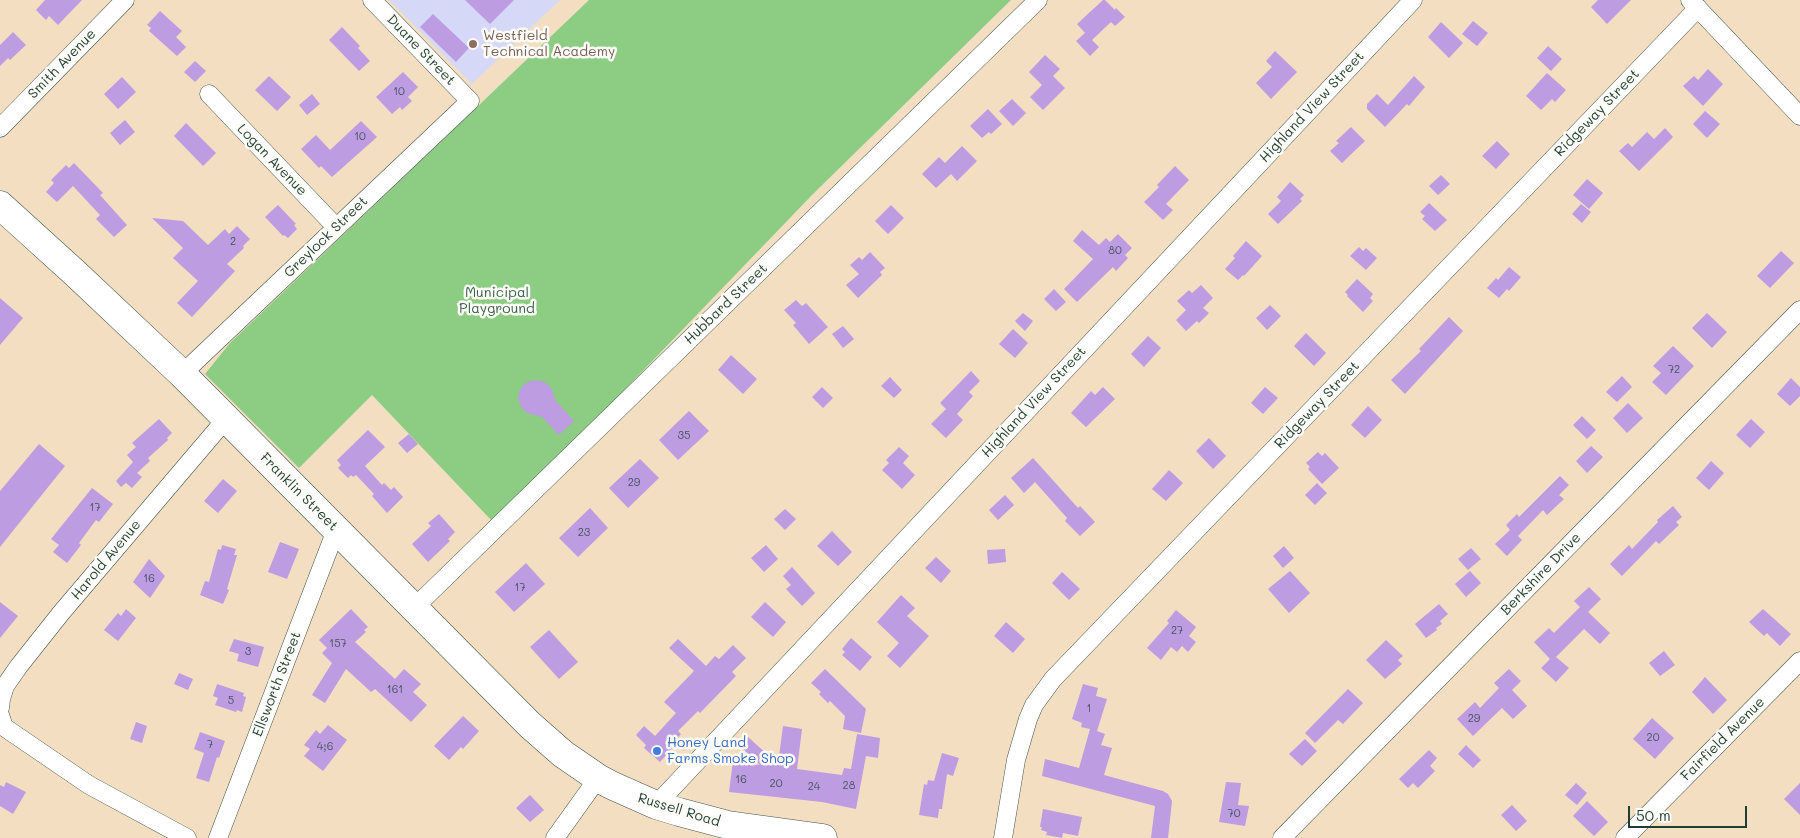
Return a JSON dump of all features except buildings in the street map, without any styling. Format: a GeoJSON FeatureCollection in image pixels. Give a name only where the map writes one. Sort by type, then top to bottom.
{"type":"FeatureCollection","features":[{"type":"Feature","properties":{"kind":"main road","name":"Franklin Street"},"geometry":{"type":"LineString","coordinates":[[0,205],[182,374],[545,739],[598,778]]}},
{"type":"Feature","properties":{"kind":"main road","name":"Russell Road"},"geometry":{"type":"LineString","coordinates":[[598,778],[656,805],[751,833],[823,838]]}},
{"type":"Feature","properties":{"kind":"street","name":"Smith Avenue"},"geometry":{"type":"LineString","coordinates":[[0,128],[125,0]]}},
{"type":"Feature","properties":{"kind":"street","name":"Duane Street"},"geometry":{"type":"LineString","coordinates":[[372,0],[470,101]]}},
{"type":"Feature","properties":{"kind":"street","name":"Hubbard Street"},"geometry":{"type":"LineString","coordinates":[[414,608],[1038,0]]}},
{"type":"Feature","properties":{"kind":"street","name":"Highland View Street"},"geometry":{"type":"LineString","coordinates":[[656,805],[1413,0]]}},
{"type":"Feature","properties":{"kind":"street"},"geometry":{"type":"LineString","coordinates":[[1694,4],[1800,116]]}},
{"type":"Feature","properties":{"kind":"street","name":"Ridgeway Street"},"geometry":{"type":"LineString","coordinates":[[1002,838],[1016,760],[1028,719],[1034,705],[1053,679],[1694,4]]}},
{"type":"Feature","properties":{"kind":"street","name":"Logan Avenue"},"geometry":{"type":"LineString","coordinates":[[209,94],[336,227]]}},
{"type":"Feature","properties":{"kind":"street","name":"Greylock Street"},"geometry":{"type":"LineString","coordinates":[[182,374],[470,101]]}},
{"type":"Feature","properties":{"kind":"street","name":"Berkshire Drive"},"geometry":{"type":"LineString","coordinates":[[1282,838],[1800,310]]}},
{"type":"Feature","properties":{"kind":"street","name":"Harold Avenue"},"geometry":{"type":"LineString","coordinates":[[0,708],[5,686],[61,612],[226,419]]}},
{"type":"Feature","properties":{"kind":"street","name":"Ellsworth Street"},"geometry":{"type":"LineString","coordinates":[[218,838],[336,530]]}},
{"type":"Feature","properties":{"kind":"street","name":"Fairfield Avenue"},"geometry":{"type":"LineString","coordinates":[[1625,838],[1800,662]]}},
{"type":"Feature","properties":{"kind":"street"},"geometry":{"type":"LineString","coordinates":[[0,715],[4,727],[89,785],[187,838]]}},
{"type":"Feature","properties":{"kind":"street"},"geometry":{"type":"LineString","coordinates":[[555,838],[598,778]]}},
{"type":"Feature","properties":{"kind":"shaded area","name":"Westfield Technical Academy"},"geometry":{"type":"Polygon","coordinates":[[[389,0],[560,0],[472,84],[389,0]]]}},
{"type":"Feature","properties":{"kind":"green space","name":"Municipal Playground"},"geometry":{"type":"Polygon","coordinates":[[[589,0],[1011,0],[813,194],[560,457],[492,521],[372,395],[299,468],[205,374],[230,343],[589,0]]]}},
{"type":"Feature","properties":{"kind":"place","name":"Westfield Technical Academy"},"geometry":{"type":"Point","coordinates":[473,44]}},
{"type":"Feature","properties":{"kind":"place","name":"Honey Land Farms Smoke Shop"},"geometry":{"type":"Point","coordinates":[657,751]}}]}
